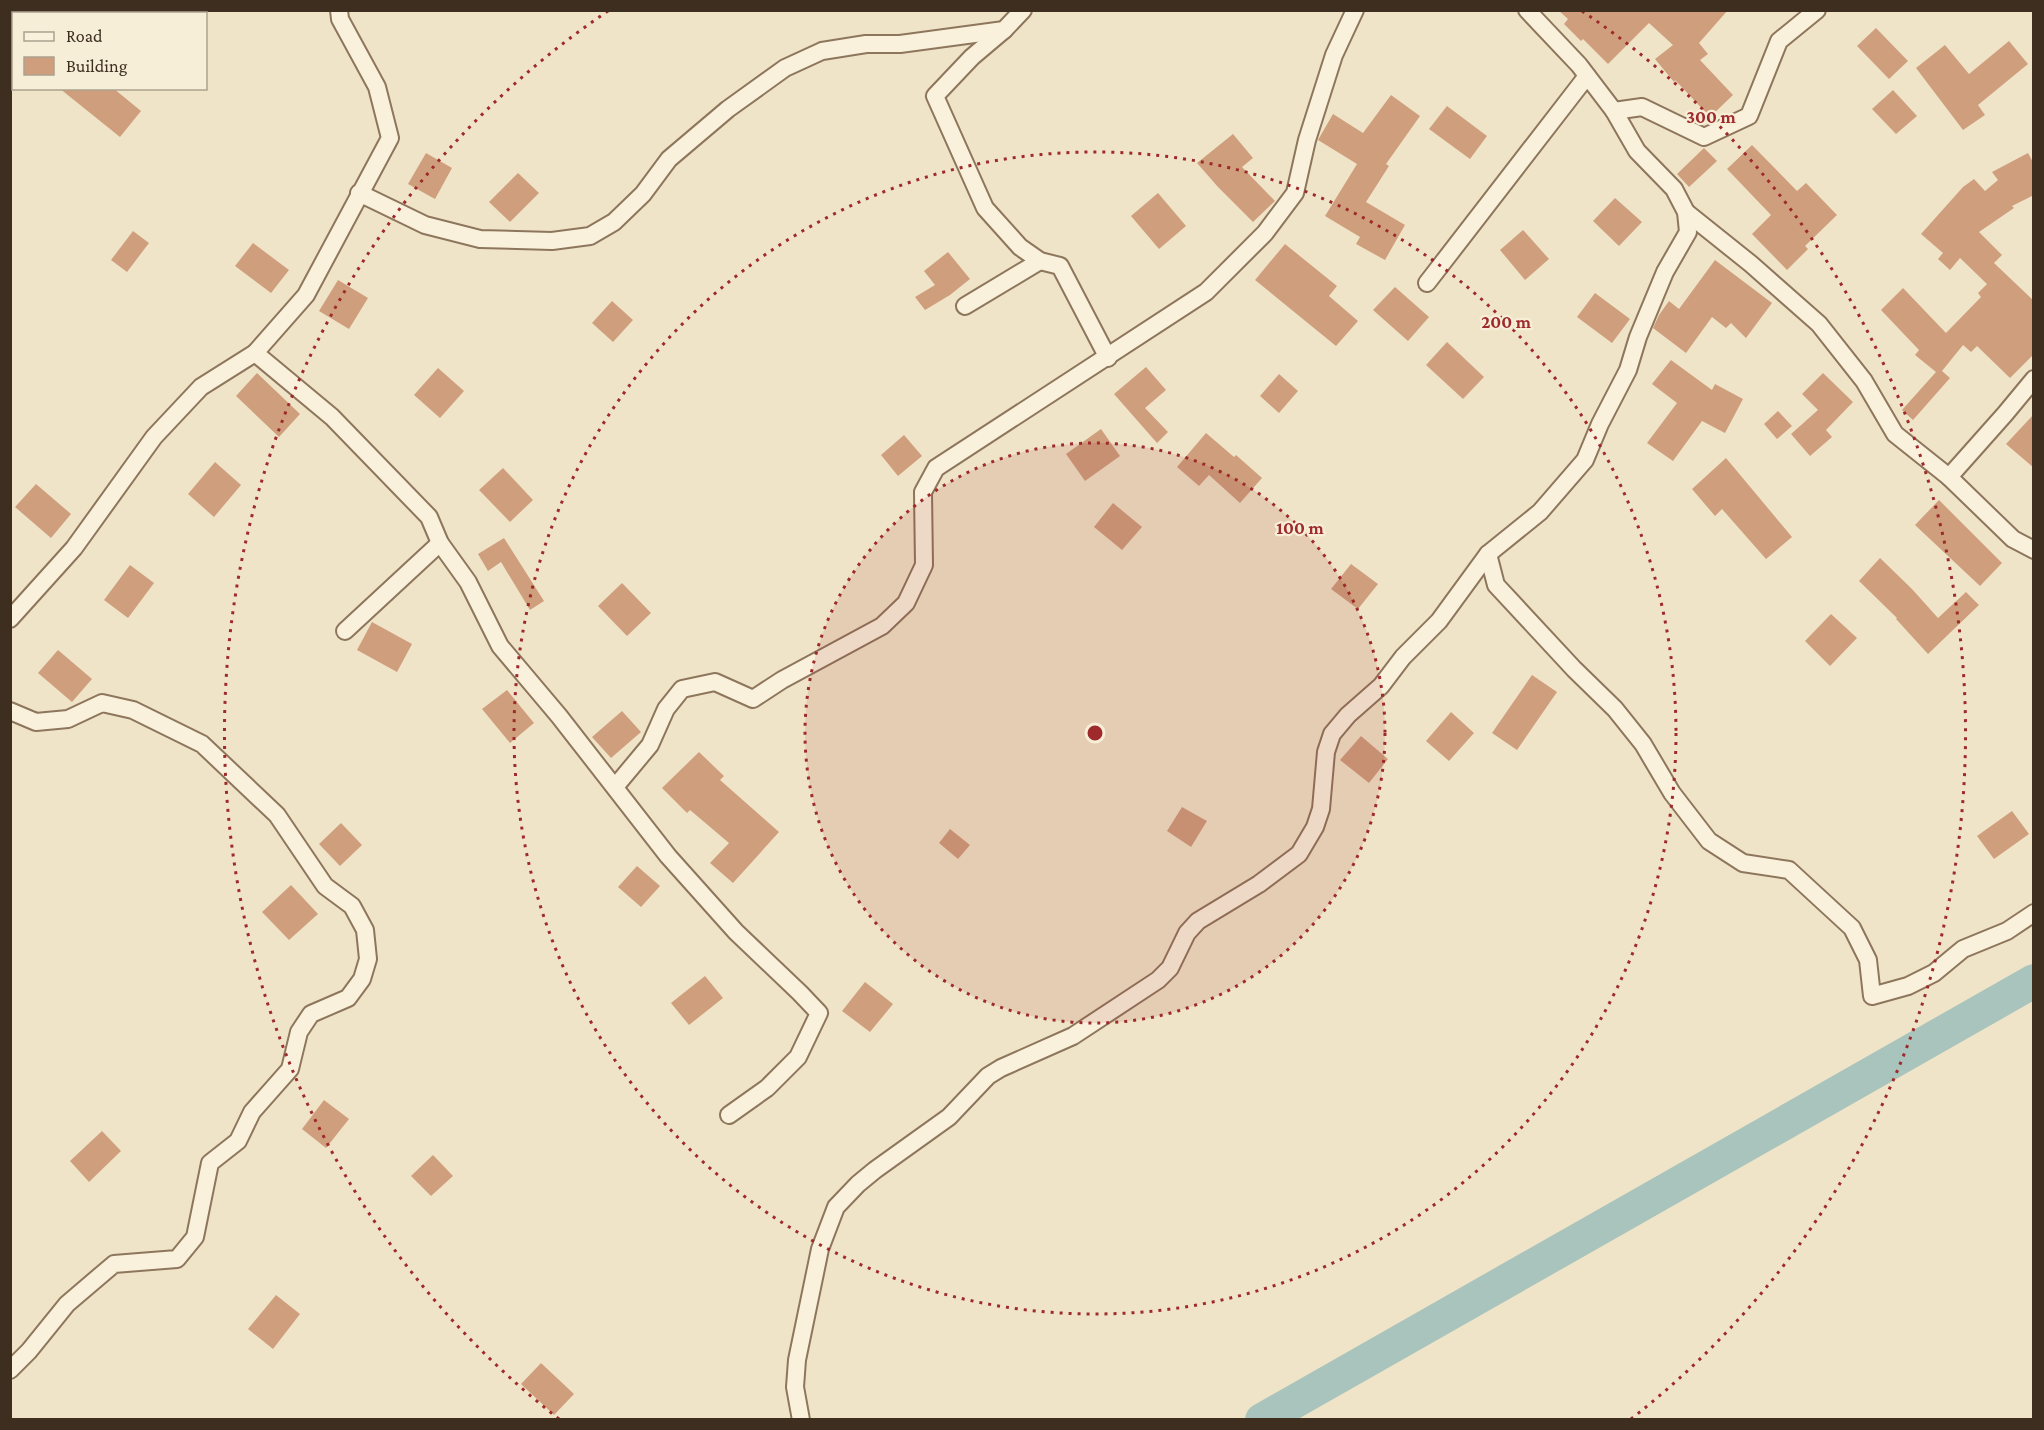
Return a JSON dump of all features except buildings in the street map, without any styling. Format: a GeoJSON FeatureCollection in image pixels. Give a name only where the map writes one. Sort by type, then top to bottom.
{"type":"FeatureCollection","features":[{"type":"Feature","properties":{"kind":"street"},"geometry":{"type":"LineString","coordinates":[[10,620],[74,548],[154,437],[201,387],[255,353],[306,295],[390,138],[377,87],[340,19],[339,10]]}},
{"type":"Feature","properties":{"kind":"street"},"geometry":{"type":"LineString","coordinates":[[1023,10],[1004,30],[972,57],[935,96],[985,208],[1020,248],[1040,261],[1060,266],[1108,357]]}},
{"type":"Feature","properties":{"kind":"street"},"geometry":{"type":"LineString","coordinates":[[615,787],[650,745],[666,709],[682,689],[715,682],[753,699],[782,680],[882,626],[906,603],[924,565],[923,492],[936,468],[1206,292],[1265,233],[1295,193],[1307,140],[1334,55],[1355,10]]}},
{"type":"Feature","properties":{"kind":"street"},"geometry":{"type":"LineString","coordinates":[[801,1419],[795,1387],[797,1360],[820,1249],[836,1207],[875,1170],[949,1117],[988,1076],[1073,1036],[1158,980],[1170,968],[1187,933],[1198,921],[1259,884],[1299,854],[1315,827],[1321,809],[1326,752],[1332,734],[1381,686],[1403,657],[1439,621],[1488,554],[1539,513],[1585,460],[1600,424],[1628,370],[1638,337],[1665,272],[1688,232],[1686,212],[1674,189],[1637,152],[1614,111],[1587,75],[1527,10]]}},
{"type":"Feature","properties":{"kind":"street"},"geometry":{"type":"LineString","coordinates":[[1614,111],[1642,107],[1704,137],[1749,116],[1779,41],[1817,10]]}},
{"type":"Feature","properties":{"kind":"street"},"geometry":{"type":"LineString","coordinates":[[359,193],[425,225],[480,239],[552,241],[590,236],[614,222],[636,201],[669,159],[728,109],[785,68],[822,51],[866,44],[900,44],[1004,30]]}},
{"type":"Feature","properties":{"kind":"street"},"geometry":{"type":"LineString","coordinates":[[1427,283],[1587,75]]}},
{"type":"Feature","properties":{"kind":"street"},"geometry":{"type":"LineString","coordinates":[[1686,212],[1820,324],[1864,381],[1895,434],[1949,477],[2013,539],[2034,550]]}},
{"type":"Feature","properties":{"kind":"street"},"geometry":{"type":"LineString","coordinates":[[966,306],[1040,261]]}},
{"type":"Feature","properties":{"kind":"street"},"geometry":{"type":"LineString","coordinates":[[255,353],[332,417],[429,517],[440,543],[468,582],[500,646],[559,716],[668,856],[736,932],[819,1013],[798,1058],[767,1088],[729,1115]]}},
{"type":"Feature","properties":{"kind":"street"},"geometry":{"type":"LineString","coordinates":[[1949,477],[2034,379]]}},
{"type":"Feature","properties":{"kind":"street"},"geometry":{"type":"LineString","coordinates":[[345,631],[440,543]]}},
{"type":"Feature","properties":{"kind":"street"},"geometry":{"type":"LineString","coordinates":[[1488,554],[1496,585],[1574,669],[1615,709],[1643,744],[1672,793],[1709,841],[1743,863],[1789,870],[1852,928],[1868,960],[1872,996],[1908,986],[1934,973],[1963,949],[2007,931],[2034,913]]}},
{"type":"Feature","properties":{"kind":"street"},"geometry":{"type":"LineString","coordinates":[[10,711],[36,722],[68,719],[102,703],[133,710],[202,744],[276,815],[325,886],[352,906],[365,930],[368,960],[362,979],[348,998],[311,1014],[299,1032],[290,1069],[252,1112],[238,1141],[210,1163],[195,1237],[177,1259],[114,1264],[67,1304],[29,1351],[10,1370]]}},
{"type":"Feature","properties":{"kind":"waterway"},"geometry":{"type":"LineString","coordinates":[[1262,1420],[2034,981]]}}]}
